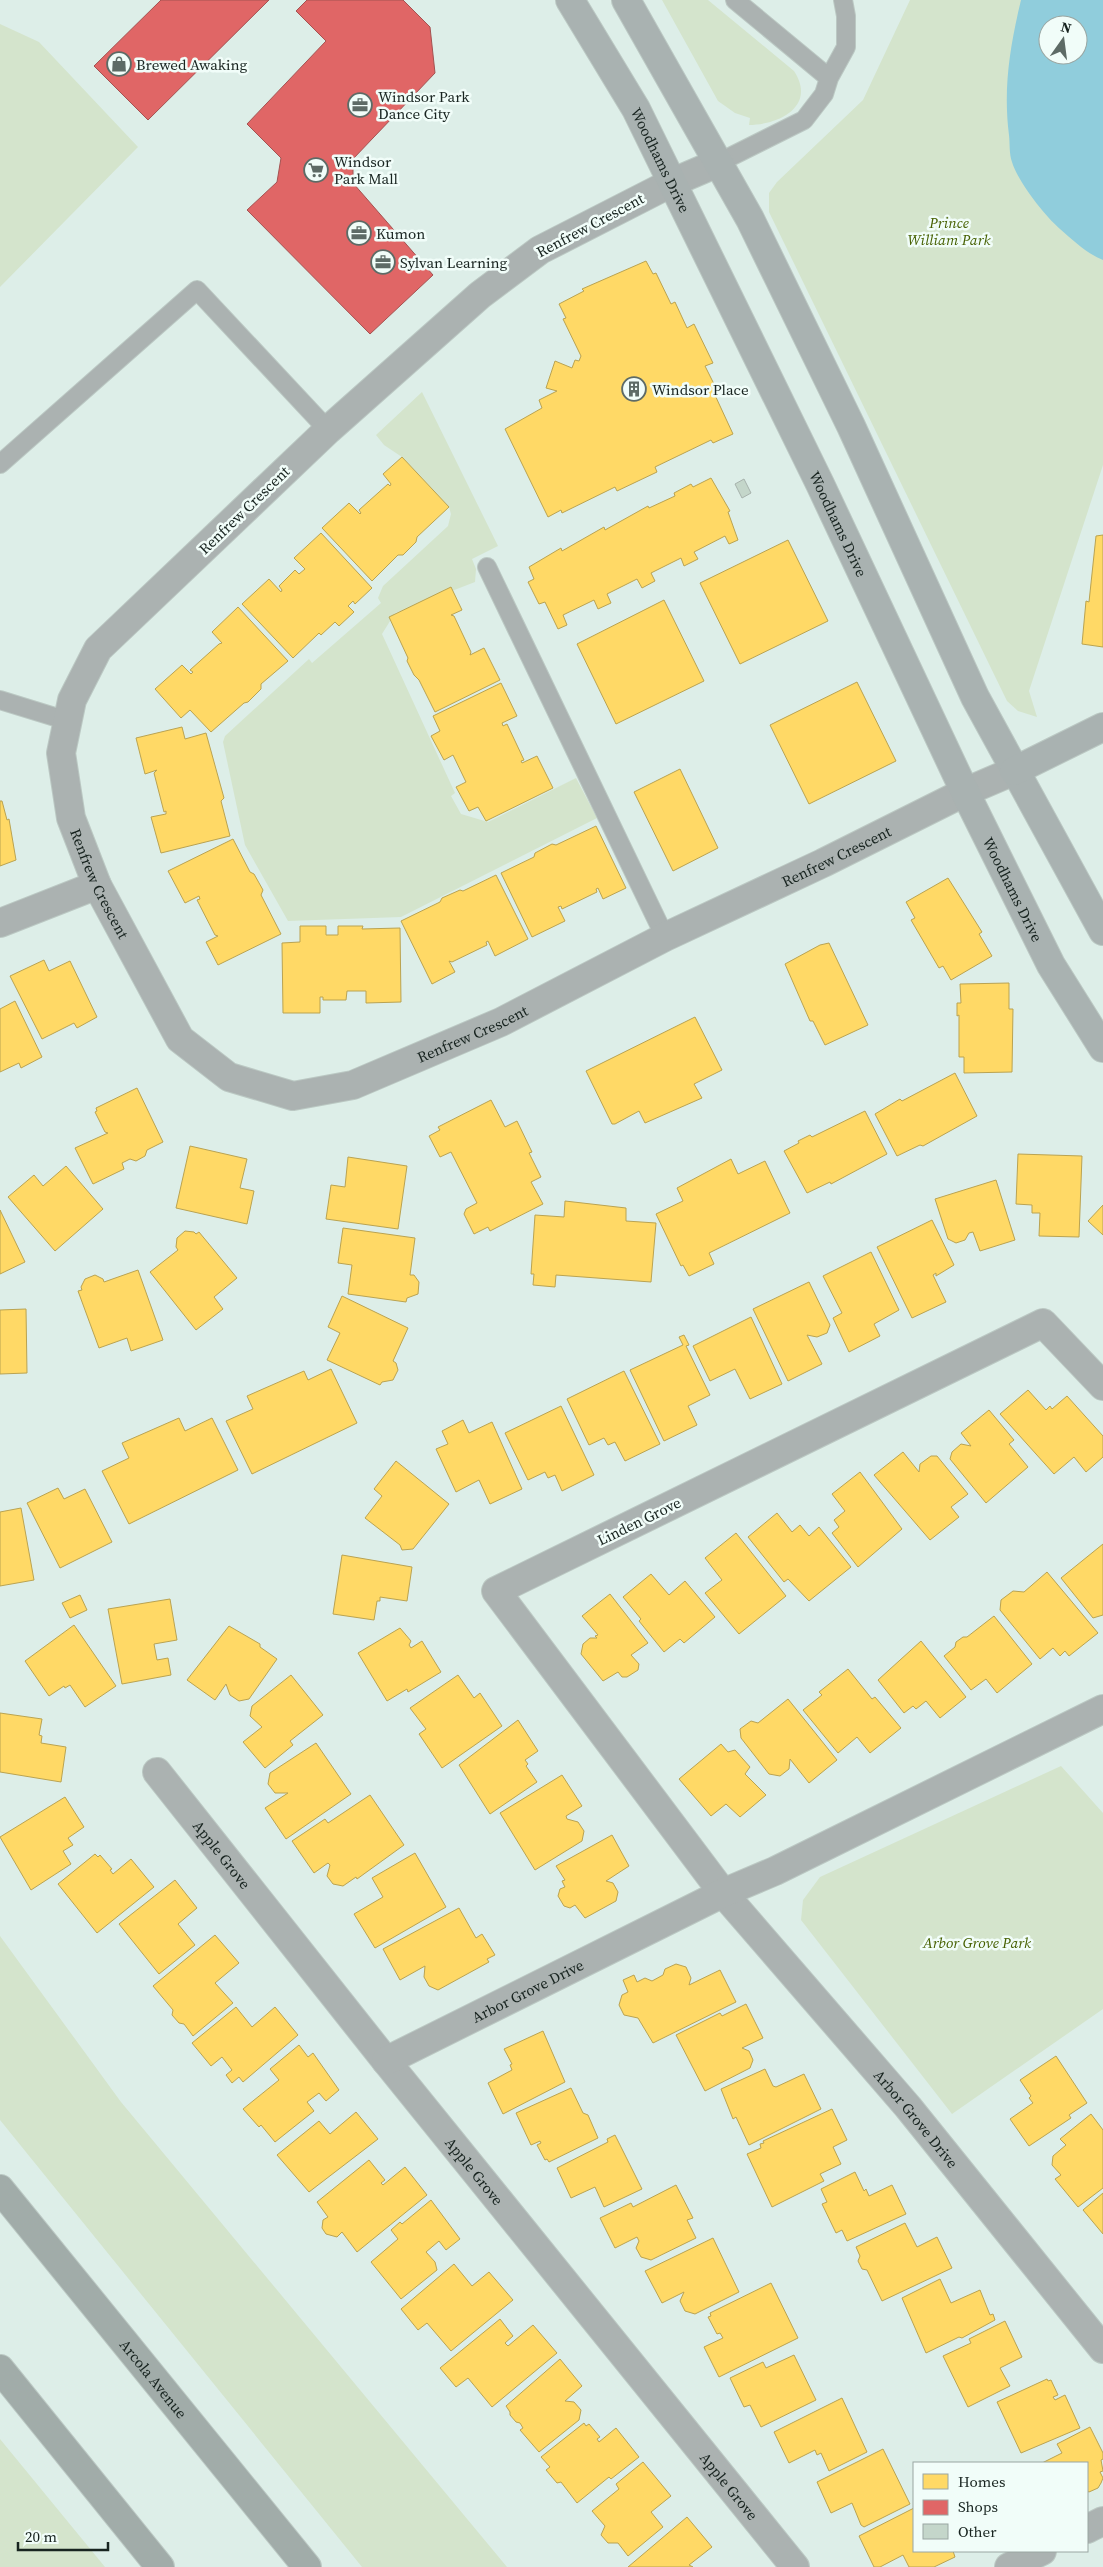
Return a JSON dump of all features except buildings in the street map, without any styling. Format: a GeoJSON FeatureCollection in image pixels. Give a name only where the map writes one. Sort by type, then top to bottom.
{"type":"FeatureCollection","features":[{"type":"Feature","properties":{"kind":"main road","name":"Arcola Avenue"},"geometry":{"type":"LineString","coordinates":[[0,2189],[307,2567]]}},
{"type":"Feature","properties":{"kind":"main road"},"geometry":{"type":"LineString","coordinates":[[0,2369],[160,2567]]}},
{"type":"Feature","properties":{"kind":"street","name":"Woodhams Drive"},"geometry":{"type":"LineString","coordinates":[[570,0],[636,109],[820,484],[965,792],[1051,965],[1103,1048]]}},
{"type":"Feature","properties":{"kind":"street"},"geometry":{"type":"LineString","coordinates":[[626,0],[720,162],[851,426],[976,697],[1014,771],[1103,931]]}},
{"type":"Feature","properties":{"kind":"street","name":"Renfrew Crescent"},"geometry":{"type":"LineString","coordinates":[[720,162],[671,183],[540,250],[480,295],[328,430],[98,649],[72,700],[61,753],[71,818],[97,885],[180,1039],[229,1077],[293,1096],[353,1085],[501,1022],[665,937],[823,863],[965,792],[1014,771]]}},
{"type":"Feature","properties":{"kind":"street"},"geometry":{"type":"LineString","coordinates":[[1014,771],[1103,727]]}},
{"type":"Feature","properties":{"kind":"street"},"geometry":{"type":"LineString","coordinates":[[0,923],[97,885]]}},
{"type":"Feature","properties":{"kind":"street","name":"Linden Grove"},"geometry":{"type":"LineString","coordinates":[[723,1894],[496,1591],[1043,1323],[1103,1386]]}},
{"type":"Feature","properties":{"kind":"street","name":"Arbor Grove Drive"},"geometry":{"type":"LineString","coordinates":[[386,2061],[1103,1709]]}},
{"type":"Feature","properties":{"kind":"street","name":"Apple Grove"},"geometry":{"type":"LineString","coordinates":[[157,1772],[386,2061],[794,2567]]}},
{"type":"Feature","properties":{"kind":"street","name":"Arbor Grove Drive"},"geometry":{"type":"LineString","coordinates":[[723,1894],[908,2107],[1103,2349]]}},
{"type":"Feature","properties":{"kind":"street"},"geometry":{"type":"LineString","coordinates":[[1088,2528],[1103,2521]]}},
{"type":"Feature","properties":{"kind":"street"},"geometry":{"type":"LineString","coordinates":[[1009,2567],[1040,2552]]}},
{"type":"Feature","properties":{"kind":"lane"},"geometry":{"type":"LineString","coordinates":[[735,0],[829,78]]}},
{"type":"Feature","properties":{"kind":"lane"},"geometry":{"type":"LineString","coordinates":[[720,162],[804,120],[824,94],[829,78],[846,47],[846,16],[843,0]]}},
{"type":"Feature","properties":{"kind":"lane"},"geometry":{"type":"LineString","coordinates":[[0,464],[197,290],[328,430]]}},
{"type":"Feature","properties":{"kind":"lane"},"geometry":{"type":"LineString","coordinates":[[487,567],[665,937]]}},
{"type":"Feature","properties":{"kind":"lane"},"geometry":{"type":"LineString","coordinates":[[0,700],[68,721]]}},
{"type":"Feature","properties":{"kind":"green space"},"geometry":{"type":"Polygon","coordinates":[[[662,0],[708,0],[794,71],[800,83],[801,94],[798,103],[782,117],[760,124],[749,125],[750,118],[735,113],[718,101],[662,0]]]}},
{"type":"Feature","properties":{"kind":"green space","name":"Prince William Park"},"geometry":{"type":"Polygon","coordinates":[[[910,0],[1103,0],[1103,465],[1029,691],[1037,717],[1018,711],[1007,701],[769,212],[769,193],[777,182],[863,100],[910,0]]]}},
{"type":"Feature","properties":{"kind":"green space"},"geometry":{"type":"Polygon","coordinates":[[[0,24],[39,42],[138,147],[0,287],[0,24]]]}},
{"type":"Feature","properties":{"kind":"green space"},"geometry":{"type":"Polygon","coordinates":[[[422,392],[498,546],[472,559],[476,569],[475,582],[395,613],[382,634],[455,793],[451,796],[461,814],[488,822],[576,778],[597,818],[401,917],[288,921],[245,845],[223,742],[225,736],[309,659],[312,663],[381,603],[378,598],[383,586],[448,526],[451,514],[449,507],[402,457],[384,445],[376,435],[422,392]]]}},
{"type":"Feature","properties":{"kind":"green space","name":"Arbor Grove Park"},"geometry":{"type":"Polygon","coordinates":[[[1061,1766],[1103,1813],[1103,2009],[952,2114],[801,1920],[803,1900],[820,1877],[1061,1766]]]}},
{"type":"Feature","properties":{"kind":"green space"},"geometry":{"type":"Polygon","coordinates":[[[0,1936],[121,2102],[507,2567],[362,2567],[0,2120],[0,1936]]]}},
{"type":"Feature","properties":{"kind":"green space"},"geometry":{"type":"Polygon","coordinates":[[[0,2439],[105,2567],[0,2567],[0,2439]]]}},
{"type":"Feature","properties":{"kind":"water"},"geometry":{"type":"Polygon","coordinates":[[[1021,0],[1103,0],[1103,260],[1091,254],[1060,229],[1032,198],[1015,170],[1010,152],[1007,118],[1007,84],[1021,0]]]}},
{"type":"Feature","properties":{"kind":"place","name":"Brewed Awaking"},"geometry":{"type":"Point","coordinates":[119,64]}},
{"type":"Feature","properties":{"kind":"place","name":"Windsor Park Dance City"},"geometry":{"type":"Point","coordinates":[360,105]}},
{"type":"Feature","properties":{"kind":"place","name":"Windsor Park Mall"},"geometry":{"type":"Point","coordinates":[316,170]}},
{"type":"Feature","properties":{"kind":"place","name":"Kumon"},"geometry":{"type":"Point","coordinates":[359,233]}},
{"type":"Feature","properties":{"kind":"place","name":"Sylvan Learning"},"geometry":{"type":"Point","coordinates":[383,262]}},
{"type":"Feature","properties":{"kind":"place","name":"Windsor Place"},"geometry":{"type":"Point","coordinates":[634,389]}}]}
